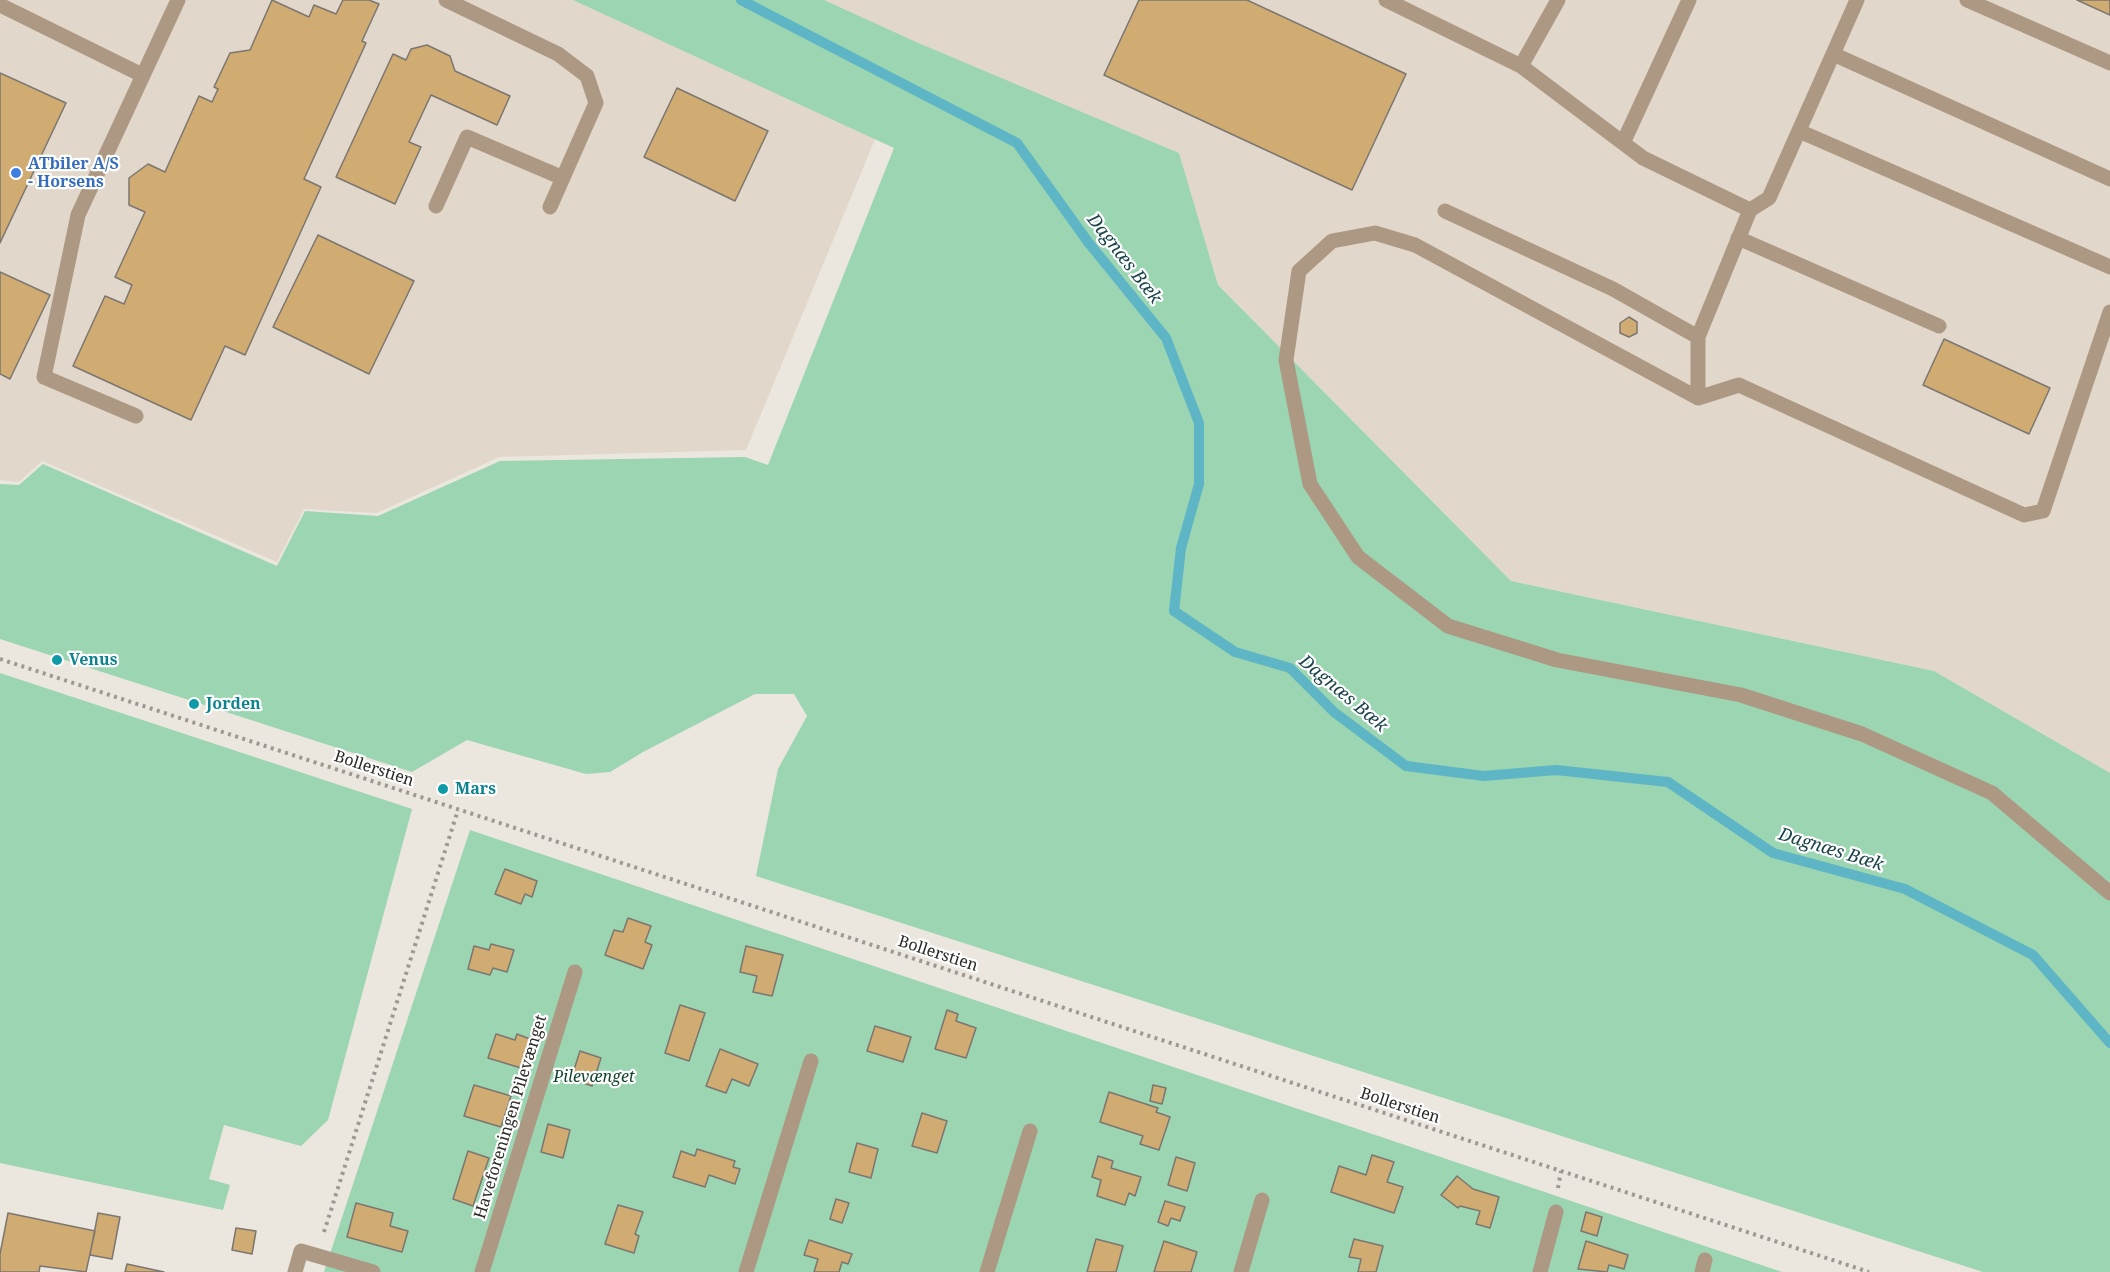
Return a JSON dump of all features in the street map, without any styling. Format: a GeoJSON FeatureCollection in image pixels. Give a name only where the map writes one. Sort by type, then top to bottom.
{"type":"FeatureCollection","features":[{"type":"Feature","properties":{"kind":"street"},"geometry":{"type":"LineString","coordinates":[[136,416],[44,376],[78,215],[178,0]]}},
{"type":"Feature","properties":{"kind":"street"},"geometry":{"type":"LineString","coordinates":[[446,0],[558,54],[587,76],[596,103],[550,207]]}},
{"type":"Feature","properties":{"kind":"street"},"geometry":{"type":"LineString","coordinates":[[1386,0],[1521,66],[1643,158],[1749,210]]}},
{"type":"Feature","properties":{"kind":"street"},"geometry":{"type":"LineString","coordinates":[[1521,66],[1558,0]]}},
{"type":"Feature","properties":{"kind":"street"},"geometry":{"type":"LineString","coordinates":[[1623,142],[1689,0]]}},
{"type":"Feature","properties":{"kind":"street"},"geometry":{"type":"LineString","coordinates":[[1698,398],[1698,337],[1749,210],[1769,198],[1857,0]]}},
{"type":"Feature","properties":{"kind":"street"},"geometry":{"type":"LineString","coordinates":[[1967,0],[2110,63]]}},
{"type":"Feature","properties":{"kind":"street"},"geometry":{"type":"LineString","coordinates":[[0,5],[142,75]]}},
{"type":"Feature","properties":{"kind":"street"},"geometry":{"type":"LineString","coordinates":[[1833,54],[2110,179]]}},
{"type":"Feature","properties":{"kind":"street"},"geometry":{"type":"LineString","coordinates":[[1799,131],[2110,267]]}},
{"type":"Feature","properties":{"kind":"street"},"geometry":{"type":"LineString","coordinates":[[436,206],[467,137],[563,178]]}},
{"type":"Feature","properties":{"kind":"street"},"geometry":{"type":"LineString","coordinates":[[1445,211],[1613,289],[1698,337]]}},
{"type":"Feature","properties":{"kind":"street"},"geometry":{"type":"LineString","coordinates":[[2110,312],[2043,512],[2024,515],[1739,385],[1698,398],[1415,245],[1375,233],[1332,240],[1299,271],[1286,360],[1310,484],[1358,557],[1448,626],[1557,660],[1741,695],[1862,734],[1992,793],[2110,893]]}},
{"type":"Feature","properties":{"kind":"street"},"geometry":{"type":"LineString","coordinates":[[1738,238],[1939,326]]}},
{"type":"Feature","properties":{"kind":"street","name":"Haveforeningen Pilevænget"},"geometry":{"type":"LineString","coordinates":[[482,1272],[574,972]]}},
{"type":"Feature","properties":{"kind":"street"},"geometry":{"type":"LineString","coordinates":[[746,1272],[811,1061]]}},
{"type":"Feature","properties":{"kind":"street"},"geometry":{"type":"LineString","coordinates":[[987,1272],[1030,1131]]}},
{"type":"Feature","properties":{"kind":"street"},"geometry":{"type":"LineString","coordinates":[[1241,1272],[1262,1200]]}},
{"type":"Feature","properties":{"kind":"street"},"geometry":{"type":"LineString","coordinates":[[1540,1272],[1556,1212]]}},
{"type":"Feature","properties":{"kind":"street"},"geometry":{"type":"LineString","coordinates":[[295,1272],[301,1251],[373,1272]]}},
{"type":"Feature","properties":{"kind":"path","name":"Bollerstien"},"geometry":{"type":"LineString","coordinates":[[0,659],[1869,1272]]}},
{"type":"Feature","properties":{"kind":"path"},"geometry":{"type":"LineString","coordinates":[[301,1251],[321,1242],[458,810]]}},
{"type":"Feature","properties":{"kind":"shaded area"},"geometry":{"type":"Polygon","coordinates":[[[0,0],[2110,0],[2110,773],[1934,671],[1511,581],[1218,285],[1179,153],[915,43],[746,450],[499,457],[377,513],[304,509],[277,562],[42,461],[19,482],[0,480],[0,0]]]}},
{"type":"Feature","properties":{"kind":"green space"},"geometry":{"type":"Polygon","coordinates":[[[573,0],[824,0],[916,42],[1179,153],[1218,285],[1511,581],[1934,671],[2110,773],[2110,1272],[1983,1272],[756,876],[778,769],[807,716],[794,694],[755,694],[643,752],[610,772],[586,774],[467,740],[412,772],[0,639],[0,484],[19,485],[43,464],[277,566],[305,511],[378,516],[500,461],[745,457],[768,465],[894,148],[573,0]]]}},
{"type":"Feature","properties":{"kind":"green space"},"geometry":{"type":"Polygon","coordinates":[[[0,673],[412,809],[328,1120],[301,1146],[224,1125],[209,1179],[230,1185],[223,1210],[0,1163],[0,673]]]}},
{"type":"Feature","properties":{"kind":"green space","name":"Pilevænget"},"geometry":{"type":"Polygon","coordinates":[[[470,830],[1782,1272],[324,1272],[470,830]]]}},
{"type":"Feature","properties":{"kind":"building"},"geometry":{"type":"Polygon","coordinates":[[[272,0],[309,17],[314,5],[336,14],[343,0],[369,0],[379,4],[362,41],[366,43],[304,179],[321,187],[245,355],[225,346],[191,420],[73,366],[105,296],[124,304],[132,285],[115,277],[145,212],[129,205],[129,178],[148,164],[165,172],[199,96],[212,102],[218,89],[214,87],[230,53],[250,50],[272,0]]]}},
{"type":"Feature","properties":{"kind":"building"},"geometry":{"type":"Polygon","coordinates":[[[1139,0],[1247,0],[1406,74],[1352,190],[1104,75],[1139,0]]]}},
{"type":"Feature","properties":{"kind":"building"},"geometry":{"type":"Polygon","coordinates":[[[2077,0],[2110,0],[2110,15],[2077,0]]]}},
{"type":"Feature","properties":{"kind":"building"},"geometry":{"type":"Polygon","coordinates":[[[427,45],[450,56],[455,71],[510,96],[497,125],[431,95],[409,142],[421,147],[395,204],[336,177],[393,54],[406,60],[411,49],[427,45]]]}},
{"type":"Feature","properties":{"kind":"building","name":"ATbiler A/S - Horsens"},"geometry":{"type":"Polygon","coordinates":[[[0,73],[66,103],[0,243],[0,73]]]}},
{"type":"Feature","properties":{"kind":"building"},"geometry":{"type":"Polygon","coordinates":[[[677,88],[768,131],[735,201],[644,157],[677,88]]]}},
{"type":"Feature","properties":{"kind":"building"},"geometry":{"type":"Polygon","coordinates":[[[318,235],[414,281],[369,374],[273,327],[318,235]]]}},
{"type":"Feature","properties":{"kind":"building"},"geometry":{"type":"Polygon","coordinates":[[[0,272],[50,295],[10,379],[0,374],[0,272]]]}},
{"type":"Feature","properties":{"kind":"building"},"geometry":{"type":"Polygon","coordinates":[[[1629,317],[1637,322],[1637,333],[1629,337],[1620,333],[1620,323],[1629,317]]]}},
{"type":"Feature","properties":{"kind":"building"},"geometry":{"type":"Polygon","coordinates":[[[1944,339],[2050,388],[2029,434],[1923,385],[1944,339]]]}},
{"type":"Feature","properties":{"kind":"building"},"geometry":{"type":"Polygon","coordinates":[[[505,869],[537,881],[532,897],[525,894],[521,904],[495,894],[505,869]]]}},
{"type":"Feature","properties":{"kind":"building"},"geometry":{"type":"Polygon","coordinates":[[[628,918],[651,926],[645,942],[652,945],[643,969],[605,955],[614,930],[623,932],[628,918]]]}},
{"type":"Feature","properties":{"kind":"building"},"geometry":{"type":"Polygon","coordinates":[[[491,944],[514,950],[507,972],[493,968],[490,975],[468,969],[474,946],[489,950],[491,944]]]}},
{"type":"Feature","properties":{"kind":"building"},"geometry":{"type":"Polygon","coordinates":[[[746,946],[783,955],[772,996],[753,992],[757,976],[740,972],[746,946]]]}},
{"type":"Feature","properties":{"kind":"building"},"geometry":{"type":"Polygon","coordinates":[[[680,1005],[705,1013],[689,1061],[665,1053],[680,1005]]]}},
{"type":"Feature","properties":{"kind":"building"},"geometry":{"type":"Polygon","coordinates":[[[947,1010],[958,1014],[956,1021],[976,1028],[966,1058],[935,1049],[947,1010]]]}},
{"type":"Feature","properties":{"kind":"building"},"geometry":{"type":"Polygon","coordinates":[[[875,1026],[911,1037],[903,1062],[867,1051],[875,1026]]]}},
{"type":"Feature","properties":{"kind":"building"},"geometry":{"type":"Polygon","coordinates":[[[496,1034],[515,1040],[517,1034],[530,1039],[521,1068],[488,1058],[496,1034]]]}},
{"type":"Feature","properties":{"kind":"building"},"geometry":{"type":"Polygon","coordinates":[[[720,1049],[758,1064],[749,1086],[732,1079],[726,1093],[706,1086],[720,1049]]]}},
{"type":"Feature","properties":{"kind":"building"},"geometry":{"type":"Polygon","coordinates":[[[580,1051],[601,1058],[592,1086],[571,1079],[580,1051]]]}},
{"type":"Feature","properties":{"kind":"building"},"geometry":{"type":"Polygon","coordinates":[[[474,1085],[511,1096],[501,1127],[464,1116],[474,1085]]]}},
{"type":"Feature","properties":{"kind":"building"},"geometry":{"type":"Polygon","coordinates":[[[1153,1085],[1166,1088],[1162,1104],[1150,1101],[1153,1085]]]}},
{"type":"Feature","properties":{"kind":"building"},"geometry":{"type":"Polygon","coordinates":[[[1109,1092],[1158,1108],[1156,1112],[1170,1117],[1159,1150],[1140,1144],[1143,1136],[1100,1122],[1109,1092]]]}},
{"type":"Feature","properties":{"kind":"building"},"geometry":{"type":"Polygon","coordinates":[[[922,1113],[947,1121],[937,1153],[912,1146],[922,1113]]]}},
{"type":"Feature","properties":{"kind":"building"},"geometry":{"type":"Polygon","coordinates":[[[548,1124],[570,1130],[563,1158],[541,1152],[548,1124]]]}},
{"type":"Feature","properties":{"kind":"building"},"geometry":{"type":"Polygon","coordinates":[[[857,1143],[878,1149],[871,1178],[849,1172],[857,1143]]]}},
{"type":"Feature","properties":{"kind":"building"},"geometry":{"type":"Polygon","coordinates":[[[697,1149],[735,1161],[733,1167],[740,1169],[735,1184],[709,1175],[705,1187],[673,1177],[681,1151],[695,1156],[697,1149]]]}},
{"type":"Feature","properties":{"kind":"building"},"geometry":{"type":"Polygon","coordinates":[[[468,1151],[489,1158],[473,1206],[453,1199],[468,1151]]]}},
{"type":"Feature","properties":{"kind":"building"},"geometry":{"type":"Polygon","coordinates":[[[1372,1155],[1394,1162],[1387,1182],[1403,1187],[1394,1213],[1331,1192],[1339,1166],[1366,1175],[1372,1155]]]}},
{"type":"Feature","properties":{"kind":"building"},"geometry":{"type":"Polygon","coordinates":[[[1098,1156],[1113,1161],[1111,1168],[1141,1177],[1135,1196],[1129,1193],[1125,1205],[1097,1196],[1101,1180],[1092,1177],[1098,1156]]]}},
{"type":"Feature","properties":{"kind":"building"},"geometry":{"type":"Polygon","coordinates":[[[1176,1157],[1195,1163],[1187,1191],[1168,1185],[1176,1157]]]}},
{"type":"Feature","properties":{"kind":"building"},"geometry":{"type":"Polygon","coordinates":[[[1457,1176],[1473,1189],[1499,1197],[1490,1228],[1476,1224],[1480,1211],[1460,1206],[1458,1208],[1441,1195],[1457,1176]]]}},
{"type":"Feature","properties":{"kind":"building"},"geometry":{"type":"Polygon","coordinates":[[[836,1199],[849,1203],[842,1223],[830,1219],[836,1199]]]}},
{"type":"Feature","properties":{"kind":"building"},"geometry":{"type":"Polygon","coordinates":[[[1165,1201],[1185,1207],[1180,1221],[1171,1218],[1168,1226],[1158,1222],[1165,1201]]]}},
{"type":"Feature","properties":{"kind":"building"},"geometry":{"type":"Polygon","coordinates":[[[356,1203],[393,1213],[390,1226],[408,1231],[402,1252],[347,1237],[356,1203]]]}},
{"type":"Feature","properties":{"kind":"building"},"geometry":{"type":"Polygon","coordinates":[[[618,1205],[643,1212],[635,1234],[639,1236],[634,1253],[605,1244],[618,1205]]]}},
{"type":"Feature","properties":{"kind":"building"},"geometry":{"type":"Polygon","coordinates":[[[1586,1212],[1602,1217],[1597,1236],[1581,1231],[1586,1212]]]}},
{"type":"Feature","properties":{"kind":"building"},"geometry":{"type":"Polygon","coordinates":[[[8,1213],[95,1231],[86,1272],[40,1266],[39,1272],[0,1272],[0,1254],[8,1213]]]}},
{"type":"Feature","properties":{"kind":"building"},"geometry":{"type":"Polygon","coordinates":[[[98,1213],[120,1217],[112,1259],[90,1255],[98,1213]]]}},
{"type":"Feature","properties":{"kind":"building"},"geometry":{"type":"Polygon","coordinates":[[[236,1228],[256,1231],[252,1254],[232,1250],[236,1228]]]}},
{"type":"Feature","properties":{"kind":"building"},"geometry":{"type":"Polygon","coordinates":[[[1096,1239],[1123,1246],[1116,1272],[1087,1272],[1096,1239]]]}},
{"type":"Feature","properties":{"kind":"building"},"geometry":{"type":"Polygon","coordinates":[[[1354,1239],[1383,1246],[1376,1272],[1358,1272],[1361,1259],[1349,1257],[1354,1239]]]}},
{"type":"Feature","properties":{"kind":"building"},"geometry":{"type":"Polygon","coordinates":[[[809,1240],[852,1254],[848,1264],[842,1262],[839,1272],[814,1272],[818,1259],[804,1255],[809,1240]]]}},
{"type":"Feature","properties":{"kind":"building"},"geometry":{"type":"Polygon","coordinates":[[[1164,1241],[1197,1252],[1191,1272],[1154,1272],[1164,1241]]]}},
{"type":"Feature","properties":{"kind":"building"},"geometry":{"type":"Polygon","coordinates":[[[1586,1241],[1628,1255],[1624,1269],[1609,1265],[1607,1272],[1578,1269],[1586,1241]]]}},
{"type":"Feature","properties":{"kind":"building"},"geometry":{"type":"Polygon","coordinates":[[[127,1264],[164,1272],[125,1272],[127,1264]]]}},
{"type":"Feature","properties":{"kind":"waterway","name":"Dagnæs Bæk"},"geometry":{"type":"LineString","coordinates":[[741,0],[1017,143],[1088,242],[1166,338],[1199,423],[1199,484],[1181,548],[1174,611],[1235,652],[1290,668],[1334,712],[1406,766],[1484,776],[1556,770],[1668,782],[1773,853],[1905,889],[2033,955],[2110,1043]]}},
{"type":"Feature","properties":{"kind":"place","name":"ATbiler A/S - Horsens"},"geometry":{"type":"Point","coordinates":[16,173]}},
{"type":"Feature","properties":{"kind":"place","name":"Venus"},"geometry":{"type":"Point","coordinates":[57,660]}},
{"type":"Feature","properties":{"kind":"place","name":"Jorden"},"geometry":{"type":"Point","coordinates":[194,704]}},
{"type":"Feature","properties":{"kind":"place","name":"Mars"},"geometry":{"type":"Point","coordinates":[443,789]}}]}
